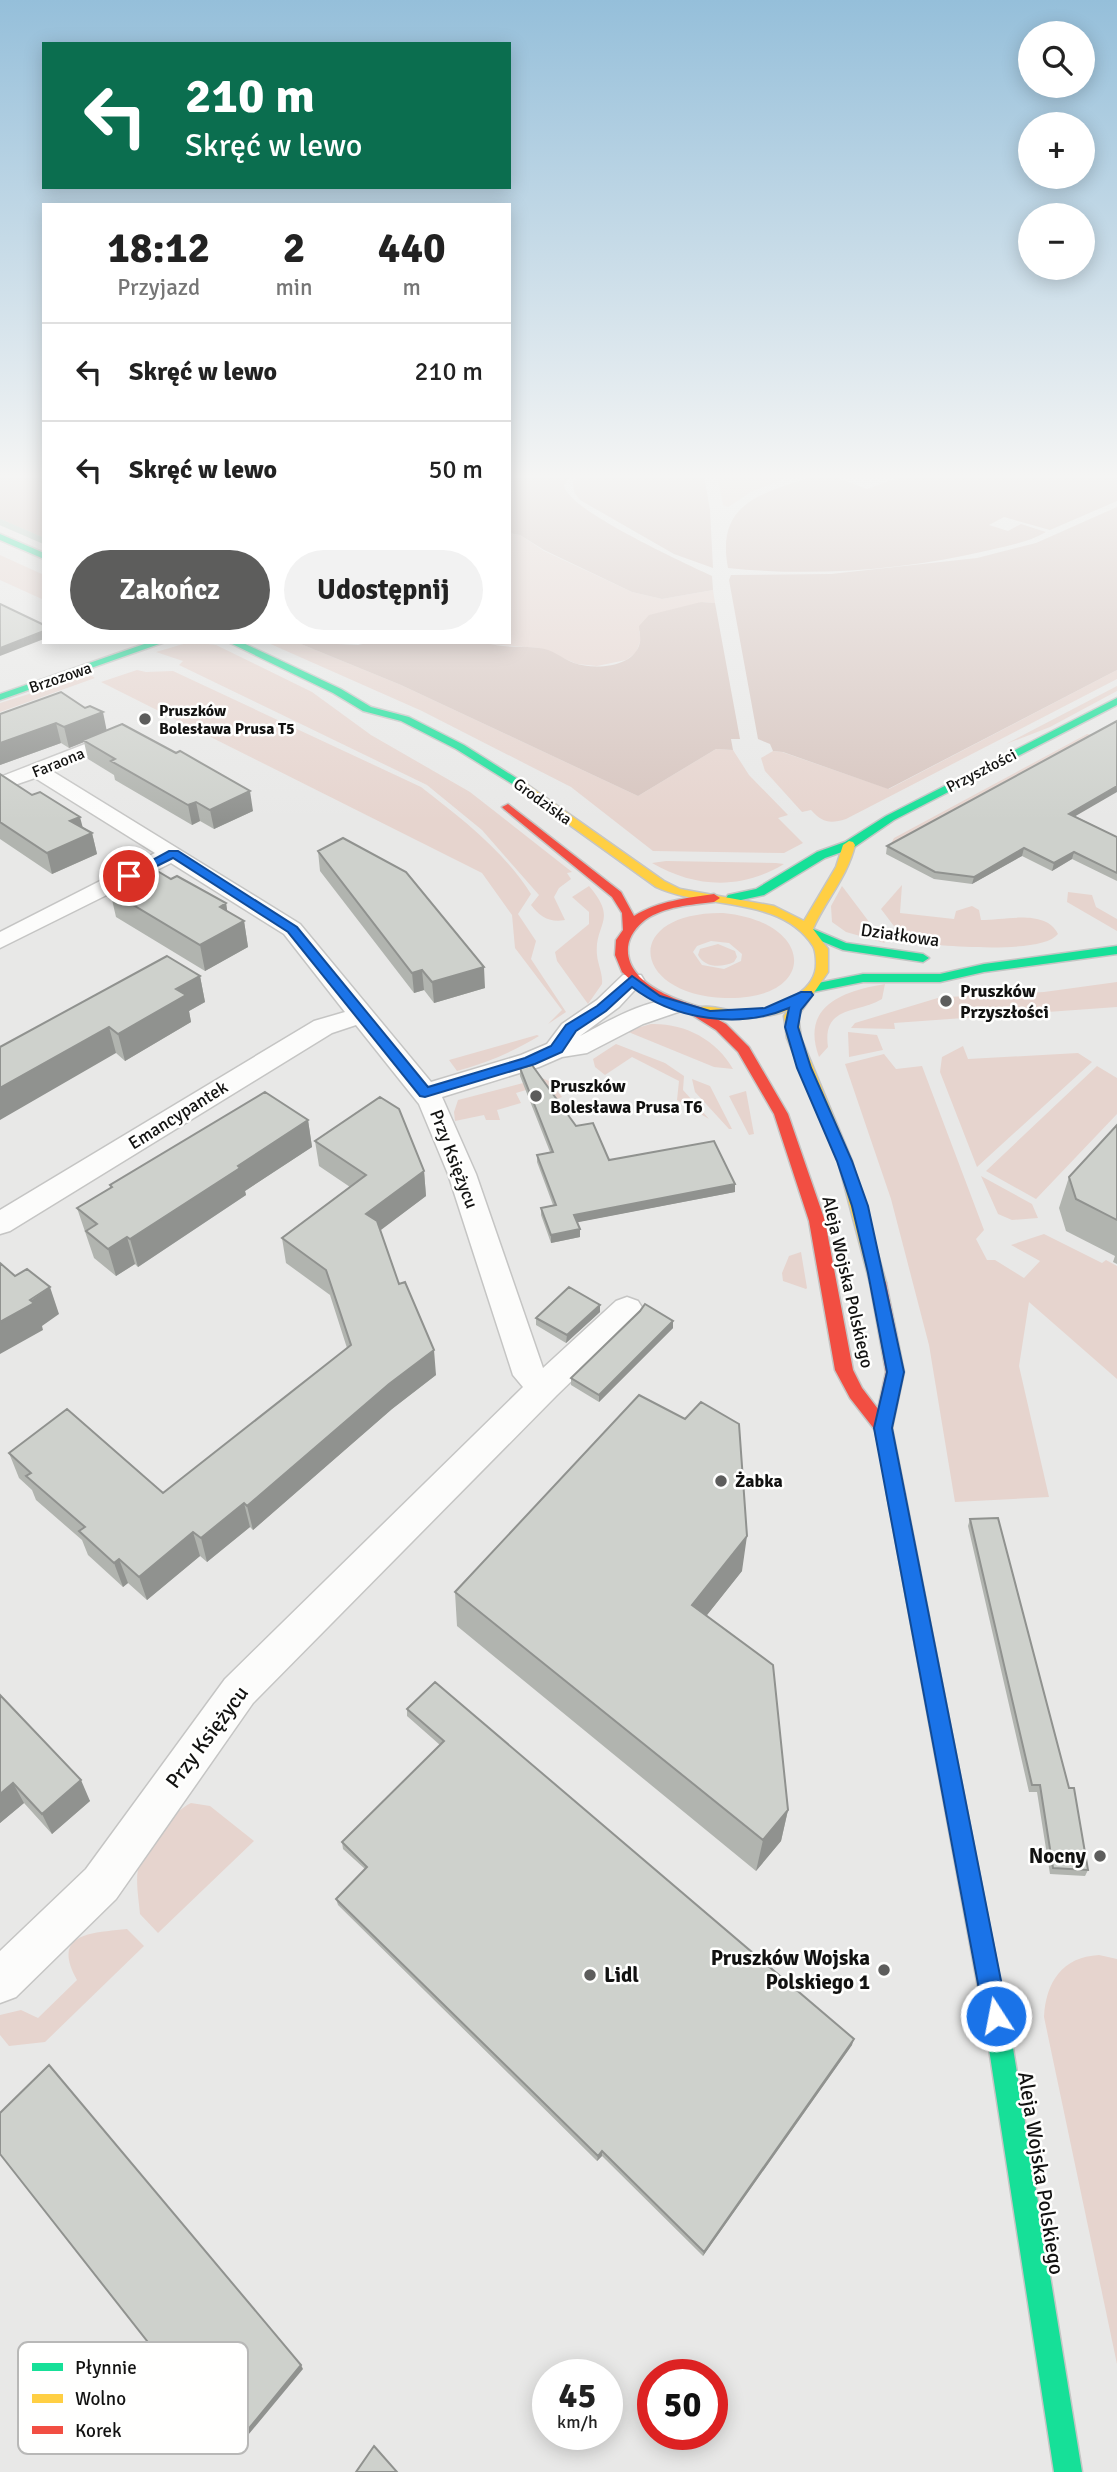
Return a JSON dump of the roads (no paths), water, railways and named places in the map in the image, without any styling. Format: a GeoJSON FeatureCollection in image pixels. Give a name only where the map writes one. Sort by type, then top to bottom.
{"type":"FeatureCollection","features":[{"type":"Feature","properties":{"kind":"main road","name":"Brzozowa"},"geometry":{"type":"LineString","coordinates":[[0,697],[154,644]]}},
{"type":"Feature","properties":{"kind":"main road","name":"Grodziska"},"geometry":{"type":"LineString","coordinates":[[237,644],[337,691],[367,709],[405,719],[460,747],[533,793],[660,884],[677,892],[714,898]]}},
{"type":"Feature","properties":{"kind":"main road","name":"Przyszłości"},"geometry":{"type":"LineString","coordinates":[[732,898],[760,892],[821,855],[849,845],[890,818],[1117,701]]}},
{"type":"Feature","properties":{"kind":"main road","name":"Grodziska"},"geometry":{"type":"LineString","coordinates":[[367,709],[380,729]]}},
{"type":"Feature","properties":{"kind":"main road","name":"Grodziska"},"geometry":{"type":"LineString","coordinates":[[495,797],[617,895],[628,913],[629,930]]}},
{"type":"Feature","properties":{"kind":"main road"},"geometry":{"type":"LineString","coordinates":[[811,930],[775,909],[732,898],[714,898],[663,906],[637,920],[621,947],[621,958],[632,980],[656,999],[681,1009],[748,1015],[784,1007],[809,992],[824,971],[825,960],[811,930],[816,900],[846,866],[849,845]]}},
{"type":"Feature","properties":{"kind":"main road","name":"Działkowa"},"geometry":{"type":"LineString","coordinates":[[811,930],[842,946],[984,968]]}},
{"type":"Feature","properties":{"kind":"main road","name":"Działkowa"},"geometry":{"type":"LineString","coordinates":[[809,992],[863,978],[940,978],[984,968],[1117,950]]}},
{"type":"Feature","properties":{"kind":"main road","name":"Aleja Wojska Polskiego"},"geometry":{"type":"LineString","coordinates":[[809,992],[791,1016],[794,1038],[860,1206],[895,1372],[883,1428],[996,2016],[1068,2472]]}},
{"type":"Feature","properties":{"kind":"main road","name":"Aleja Wojska Polskiego"},"geometry":{"type":"LineString","coordinates":[[681,1009],[712,1019],[729,1030],[740,1043],[778,1108],[793,1141],[818,1226],[845,1373],[883,1428]]}},
{"type":"Feature","properties":{"kind":"street","name":"Faraona"},"geometry":{"type":"LineString","coordinates":[[0,784],[117,738]]}},
{"type":"Feature","properties":{"kind":"street","name":"Przy Księżycu"},"geometry":{"type":"LineString","coordinates":[[37,770],[292,929],[432,1102],[462,1174],[529,1375],[545,1385]]}},
{"type":"Feature","properties":{"kind":"street"},"geometry":{"type":"LineString","coordinates":[[0,941],[173,853]]}},
{"type":"Feature","properties":{"kind":"street"},"geometry":{"type":"LineString","coordinates":[[557,1049],[561,1038],[571,1028],[601,1009],[632,980]]}},
{"type":"Feature","properties":{"kind":"street"},"geometry":{"type":"LineString","coordinates":[[425,1093],[530,1061],[557,1049],[592,1042],[634,1018],[681,1009]]}},
{"type":"Feature","properties":{"kind":"street","name":"Emancypantek"},"geometry":{"type":"LineString","coordinates":[[0,1224],[323,1027],[361,1015]]}},
{"type":"Feature","properties":{"kind":"street","name":"Przy Księżycu"},"geometry":{"type":"LineString","coordinates":[[0,1981],[76,1911],[101,1884],[239,1691],[545,1385],[627,1309]]}},
{"type":"Feature","properties":{"kind":"place","name":"Pruszków Bolesława Prusa T5"},"geometry":{"type":"Point","coordinates":[145,719]}},
{"type":"Feature","properties":{"kind":"place","name":"Pruszków Przyszłości"},"geometry":{"type":"Point","coordinates":[946,1001]}},
{"type":"Feature","properties":{"kind":"place","name":"Pruszków Bolesława Prusa T6"},"geometry":{"type":"Point","coordinates":[536,1096]}},
{"type":"Feature","properties":{"kind":"place","name":"Żabka"},"geometry":{"type":"Point","coordinates":[721,1481]}},
{"type":"Feature","properties":{"kind":"place","name":"Nocny"},"geometry":{"type":"Point","coordinates":[1100,1856]}},
{"type":"Feature","properties":{"kind":"place","name":"Pruszków Wojska Polskiego 1"},"geometry":{"type":"Point","coordinates":[884,1970]}},
{"type":"Feature","properties":{"kind":"place","name":"Lidl"},"geometry":{"type":"Point","coordinates":[590,1975]}}]}
